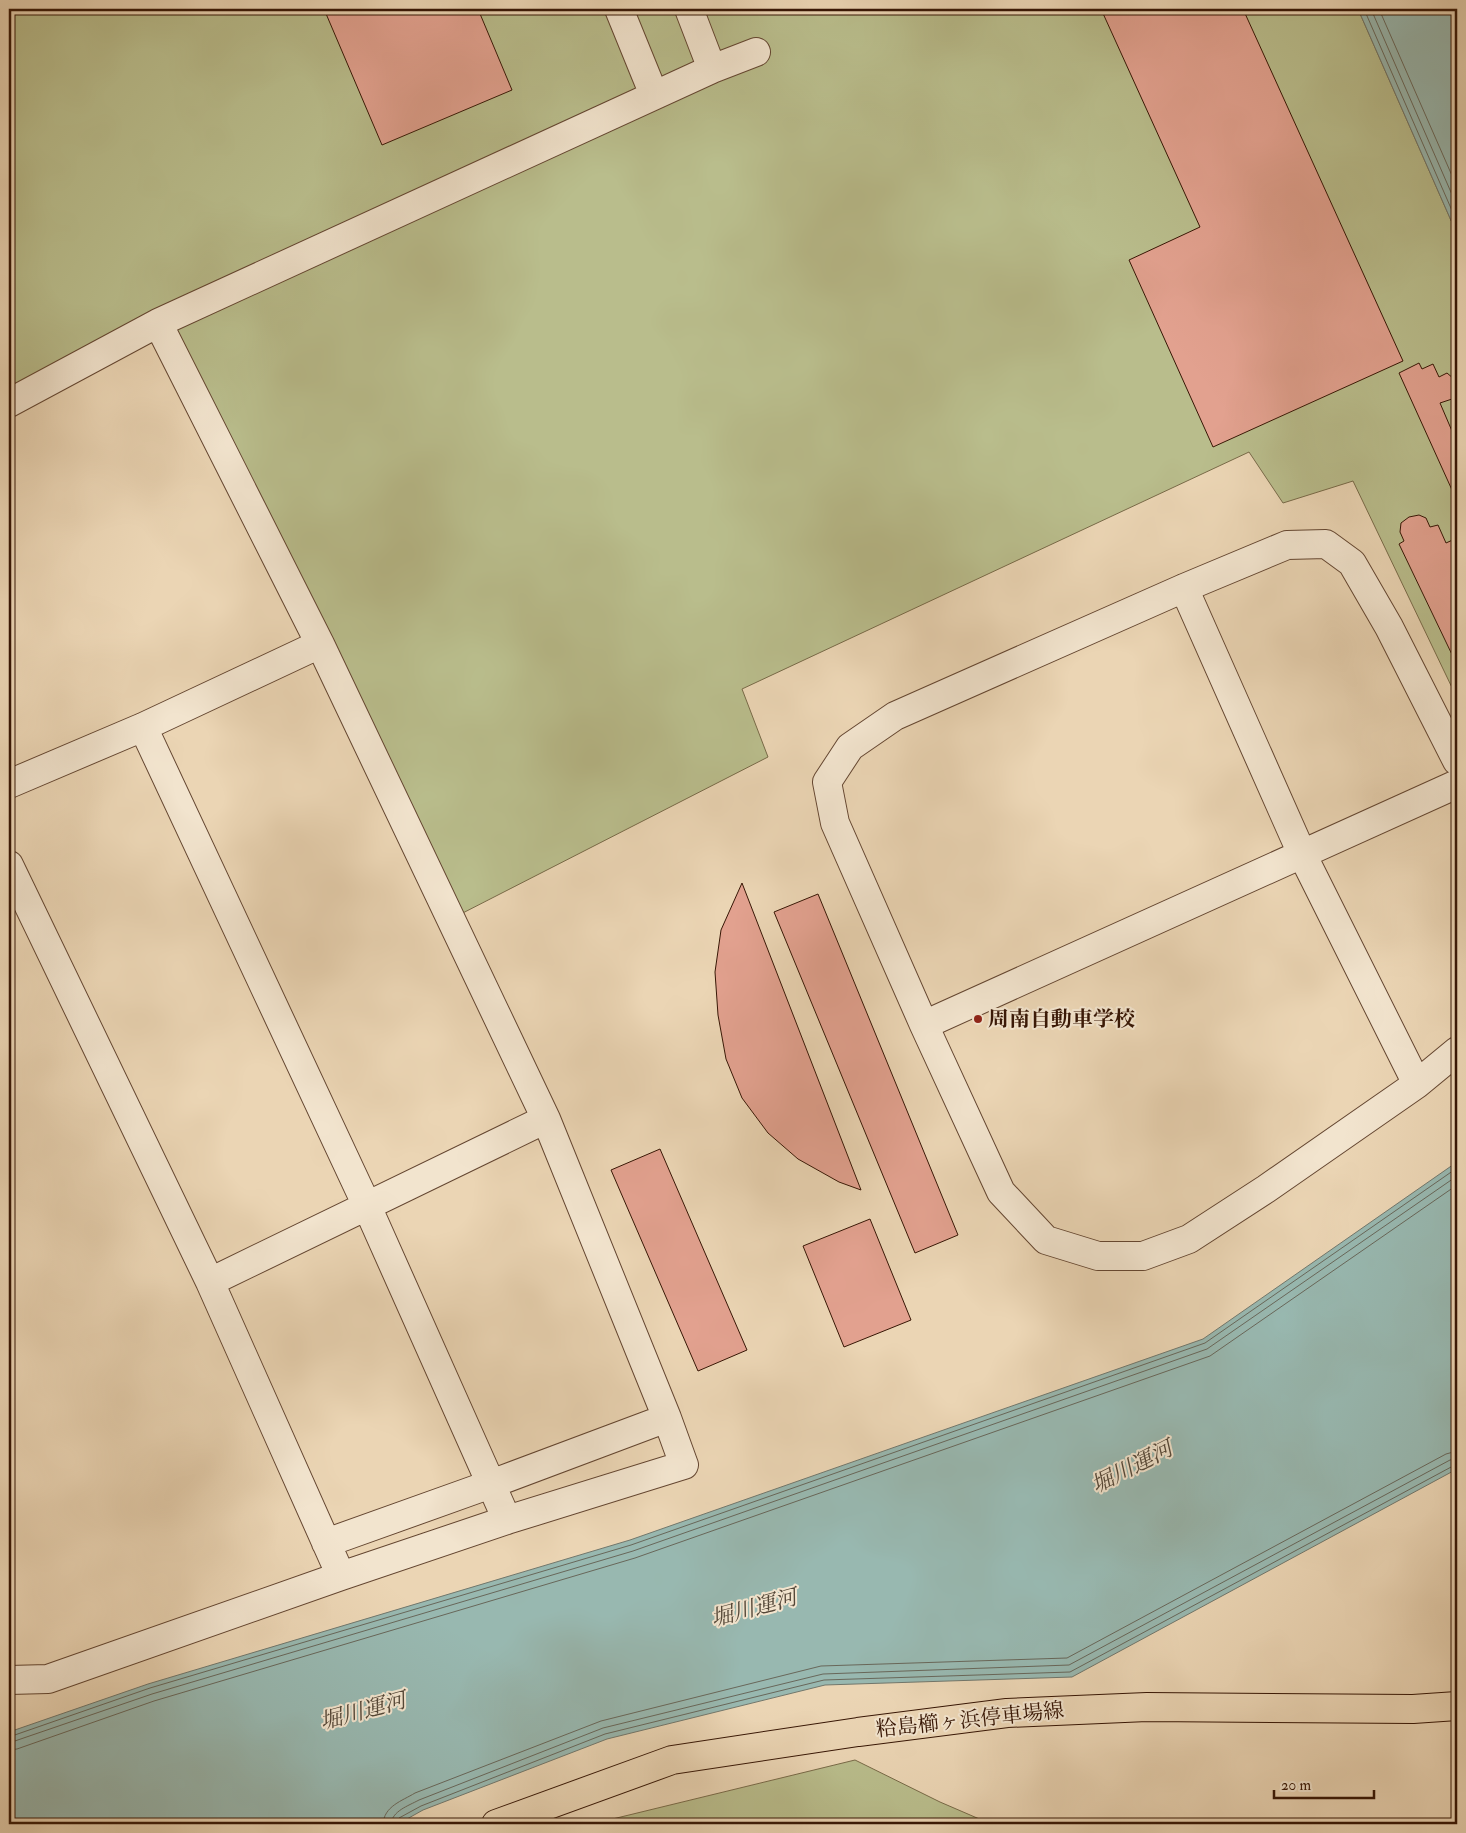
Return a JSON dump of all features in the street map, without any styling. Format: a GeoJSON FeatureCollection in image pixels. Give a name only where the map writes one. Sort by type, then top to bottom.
{"type":"FeatureCollection","features":[{"type":"Feature","properties":{"kind":"main road","name":"粭島櫛ヶ浜停車場線"},"geometry":{"type":"LineString","coordinates":[[496,1824],[672,1760],[858,1732],[989,1715],[1147,1707],[1413,1709],[1457,1706]]}},
{"type":"Feature","properties":{"kind":"street"},"geometry":{"type":"LineString","coordinates":[[619,9],[654,95]]}},
{"type":"Feature","properties":{"kind":"street"},"geometry":{"type":"LineString","coordinates":[[689,9],[712,68]]}},
{"type":"Feature","properties":{"kind":"street"},"geometry":{"type":"LineString","coordinates":[[9,403],[158,323],[712,68],[756,52]]}},
{"type":"Feature","properties":{"kind":"street"},"geometry":{"type":"LineString","coordinates":[[9,1680],[48,1679],[507,1520],[684,1465],[667,1418],[546,1119],[320,644],[158,323]]}},
{"type":"Feature","properties":{"kind":"street"},"geometry":{"type":"LineString","coordinates":[[1457,761],[1389,627],[1352,564],[1326,544],[1288,545],[1184,588],[895,716],[850,747],[827,782],[836,823],[924,1025],[1001,1192],[1046,1240],[1098,1256],[1143,1256],[1189,1239],[1266,1189],[1417,1084],[1457,1051]]}},
{"type":"Feature","properties":{"kind":"street"},"geometry":{"type":"LineString","coordinates":[[1184,588],[1302,854],[1417,1084]]}},
{"type":"Feature","properties":{"kind":"street"},"geometry":{"type":"LineString","coordinates":[[9,784],[143,727],[320,644]]}},
{"type":"Feature","properties":{"kind":"street"},"geometry":{"type":"LineString","coordinates":[[143,727],[367,1206],[507,1520]]}},
{"type":"Feature","properties":{"kind":"street"},"geometry":{"type":"LineString","coordinates":[[924,1025],[1457,784]]}},
{"type":"Feature","properties":{"kind":"street"},"geometry":{"type":"LineString","coordinates":[[9,865],[210,1282],[341,1576]]}},
{"type":"Feature","properties":{"kind":"street"},"geometry":{"type":"LineString","coordinates":[[210,1282],[546,1119]]}},
{"type":"Feature","properties":{"kind":"street"},"geometry":{"type":"LineString","coordinates":[[326,1543],[667,1418]]}},
{"type":"Feature","properties":{"kind":"green space"},"geometry":{"type":"Polygon","coordinates":[[[9,9],[1358,9],[1457,234],[1457,698],[1353,481],[1283,503],[1249,452],[742,689],[768,757],[453,918],[159,323],[9,403],[9,9]]]}},
{"type":"Feature","properties":{"kind":"green space"},"geometry":{"type":"Polygon","coordinates":[[[855,1760],[940,1802],[991,1824],[592,1824],[855,1760]]]}},
{"type":"Feature","properties":{"kind":"water"},"geometry":{"type":"Polygon","coordinates":[[[1358,9],[1457,9],[1457,234],[1358,9]]]}},
{"type":"Feature","properties":{"kind":"water","name":"堀川運河"},"geometry":{"type":"Polygon","coordinates":[[[1457,1162],[1457,1469],[1072,1677],[825,1685],[607,1739],[423,1810],[398,1824],[9,1824],[9,1732],[148,1684],[630,1540],[1203,1339],[1457,1162]]]}},
{"type":"Feature","properties":{"kind":"building"},"geometry":{"type":"Polygon","coordinates":[[[324,9],[478,9],[512,90],[382,145],[324,9]]]}},
{"type":"Feature","properties":{"kind":"building"},"geometry":{"type":"Polygon","coordinates":[[[1101,9],[1243,9],[1403,361],[1213,447],[1129,260],[1200,227],[1101,9]]]}},
{"type":"Feature","properties":{"kind":"building"},"geometry":{"type":"Polygon","coordinates":[[[1419,363],[1422,369],[1433,364],[1439,377],[1447,373],[1454,379],[1457,385],[1457,390],[1452,399],[1440,403],[1455,438],[1457,437],[1457,501],[1399,373],[1419,363]]]}},
{"type":"Feature","properties":{"kind":"building"},"geometry":{"type":"Polygon","coordinates":[[[1419,515],[1426,518],[1430,527],[1438,525],[1446,543],[1457,538],[1457,665],[1399,544],[1404,541],[1400,532],[1401,523],[1409,517],[1419,515]]]}},
{"type":"Feature","properties":{"kind":"building"},"geometry":{"type":"Polygon","coordinates":[[[742,883],[861,1190],[839,1182],[798,1159],[768,1133],[742,1098],[726,1059],[718,1015],[715,972],[721,930],[742,883]]]}},
{"type":"Feature","properties":{"kind":"building"},"geometry":{"type":"Polygon","coordinates":[[[818,894],[958,1235],[915,1253],[774,912],[818,894]]]}},
{"type":"Feature","properties":{"kind":"building"},"geometry":{"type":"Polygon","coordinates":[[[660,1149],[747,1350],[698,1371],[611,1170],[660,1149]]]}},
{"type":"Feature","properties":{"kind":"building"},"geometry":{"type":"Polygon","coordinates":[[[870,1219],[911,1320],[844,1347],[803,1246],[870,1219]]]}},
{"type":"Feature","properties":{"kind":"place","name":"周南自動車学校"},"geometry":{"type":"Point","coordinates":[978,1019]}}]}
